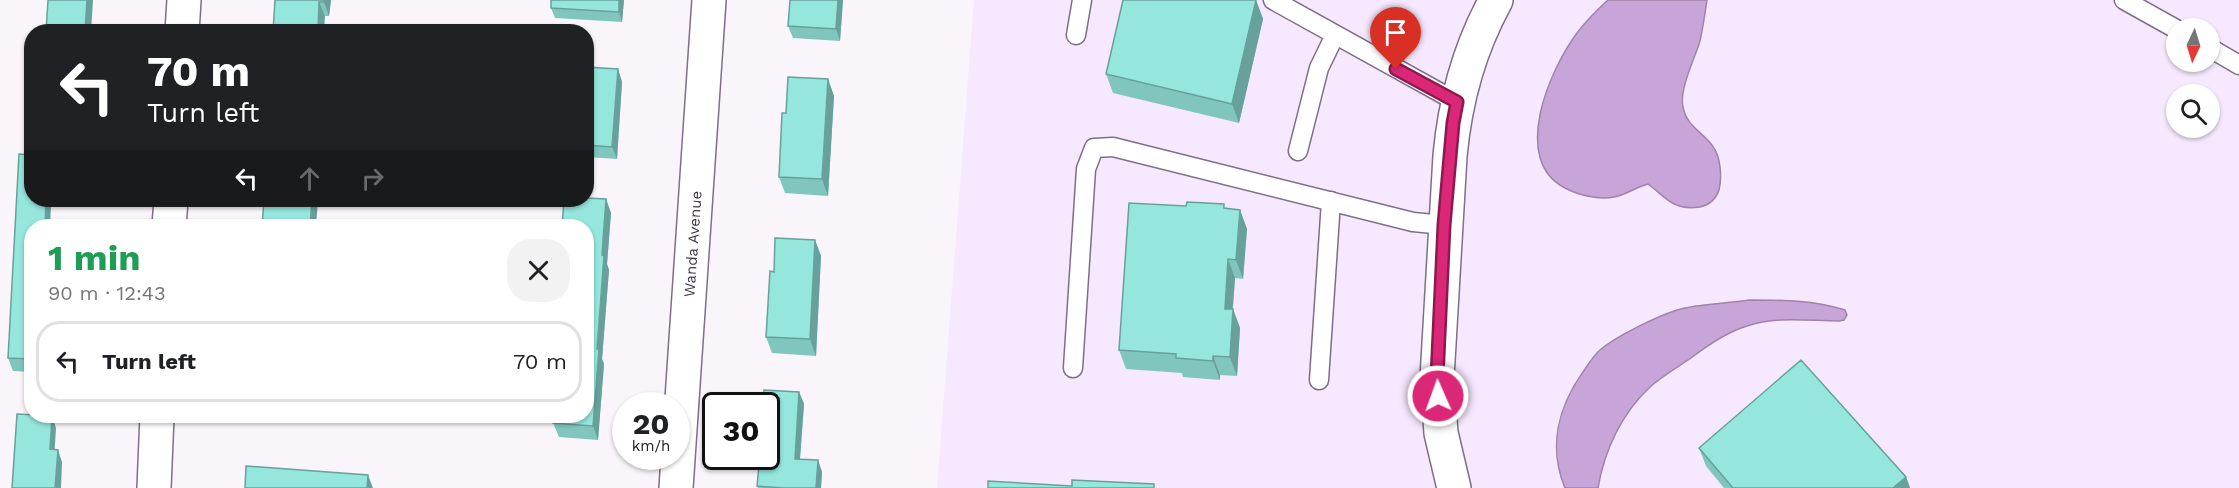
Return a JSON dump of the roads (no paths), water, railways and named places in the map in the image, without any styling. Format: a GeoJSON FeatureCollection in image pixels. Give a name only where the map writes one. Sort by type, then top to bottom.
{"type":"FeatureCollection","features":[{"type":"Feature","properties":{"kind":"street"},"geometry":{"type":"LineString","coordinates":[[182,24],[184,0]]}},
{"type":"Feature","properties":{"kind":"street","name":"Wanda Avenue"},"geometry":{"type":"LineString","coordinates":[[676,488],[709,0]]}},
{"type":"Feature","properties":{"kind":"street"},"geometry":{"type":"LineString","coordinates":[[1452,488],[1441,433],[1437,378],[1444,225],[1453,123],[1465,71],[1484,22],[1496,0]]}},
{"type":"Feature","properties":{"kind":"street"},"geometry":{"type":"LineString","coordinates":[[154,488],[157,423]]}},
{"type":"Feature","properties":{"kind":"lane"},"geometry":{"type":"LineString","coordinates":[[1076,35],[1082,0]]}},
{"type":"Feature","properties":{"kind":"lane"},"geometry":{"type":"LineString","coordinates":[[1273,0],[1457,102]]}},
{"type":"Feature","properties":{"kind":"lane"},"geometry":{"type":"LineString","coordinates":[[2124,0],[2166,23]]}},
{"type":"Feature","properties":{"kind":"lane"},"geometry":{"type":"LineString","coordinates":[[1298,151],[1319,68],[1335,35]]}},
{"type":"Feature","properties":{"kind":"lane"},"geometry":{"type":"LineString","coordinates":[[2220,54],[2239,65]]}},
{"type":"Feature","properties":{"kind":"lane"},"geometry":{"type":"LineString","coordinates":[[1073,369],[1086,169],[1094,148],[1113,147],[1413,222],[1444,225]]}},
{"type":"Feature","properties":{"kind":"lane"},"geometry":{"type":"LineString","coordinates":[[1319,380],[1331,201]]}}]}
